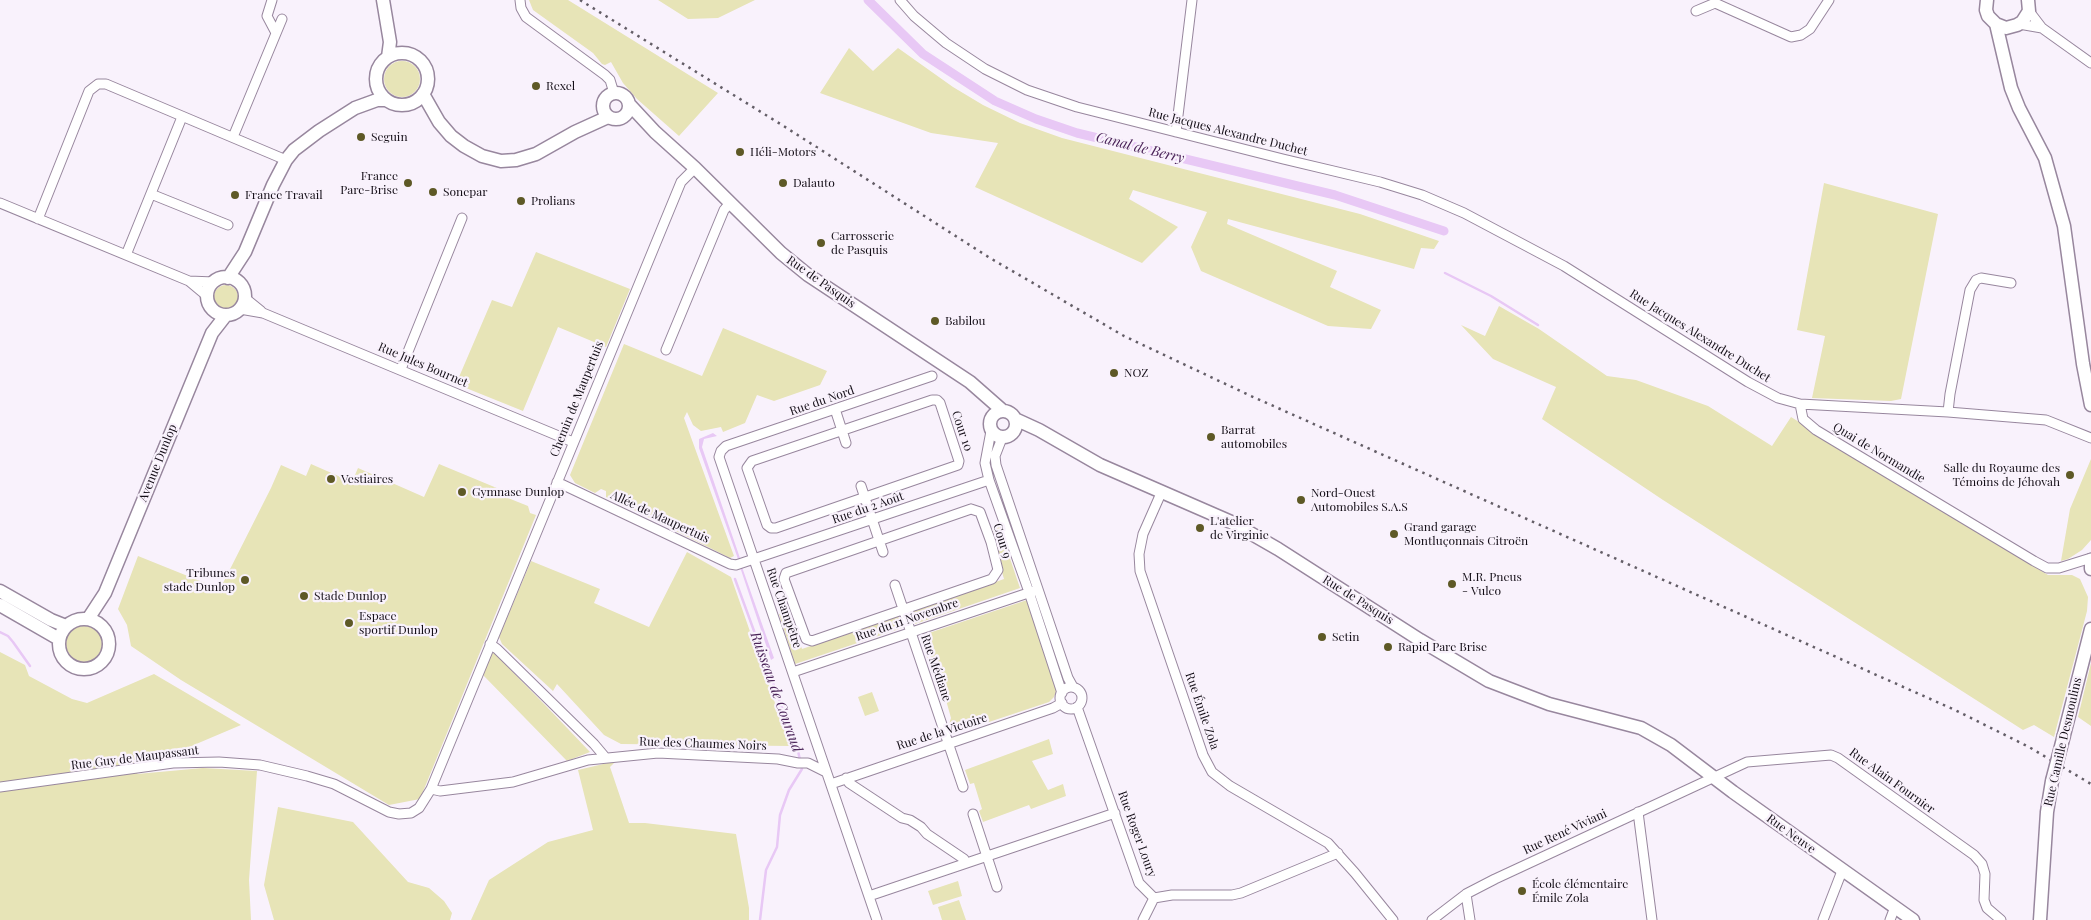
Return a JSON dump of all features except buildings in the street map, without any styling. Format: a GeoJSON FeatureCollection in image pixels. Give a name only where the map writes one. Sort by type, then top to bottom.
{"type":"FeatureCollection","features":[{"type":"Feature","properties":{"kind":"main road"},"geometry":{"type":"LineString","coordinates":[[383,0],[390,42],[388,57]]}},
{"type":"Feature","properties":{"kind":"main road"},"geometry":{"type":"LineString","coordinates":[[1986,0],[1988,16],[1996,24],[2010,88],[2045,158],[2057,200],[2068,245],[2083,364],[2091,405]]}},
{"type":"Feature","properties":{"kind":"main road"},"geometry":{"type":"LineString","coordinates":[[2006,66],[2007,44],[2028,5]]}},
{"type":"Feature","properties":{"kind":"main road"},"geometry":{"type":"LineString","coordinates":[[388,22],[406,54]]}},
{"type":"Feature","properties":{"kind":"main road"},"geometry":{"type":"LineString","coordinates":[[1996,24],[2015,26]]}},
{"type":"Feature","properties":{"kind":"main road"},"geometry":{"type":"LineString","coordinates":[[355,108],[371,91],[379,67],[388,57],[394,54],[414,56],[426,69],[428,77],[423,94],[409,104]]}},
{"type":"Feature","properties":{"kind":"main road"},"geometry":{"type":"LineString","coordinates":[[376,80],[377,87],[386,100]]}},
{"type":"Feature","properties":{"kind":"main road"},"geometry":{"type":"LineString","coordinates":[[614,93],[626,97],[629,104],[628,112],[623,118],[615,119],[606,113],[606,97],[614,93]]}},
{"type":"Feature","properties":{"kind":"main road"},"geometry":{"type":"LineString","coordinates":[[423,94],[439,122]]}},
{"type":"Feature","properties":{"kind":"main road"},"geometry":{"type":"LineString","coordinates":[[234,280],[273,185],[286,160],[304,141],[355,108],[377,100],[386,100],[397,104],[409,104],[418,107],[439,122],[464,146],[482,156],[501,161],[527,158],[550,147],[606,113]]}},
{"type":"Feature","properties":{"kind":"main road","name":"Rue de Pasquis"},"geometry":{"type":"LineString","coordinates":[[629,104],[655,132],[695,168],[762,236],[808,275],[936,358],[982,391],[997,414]]}},
{"type":"Feature","properties":{"kind":"main road","name":"Rue de Pasquis"},"geometry":{"type":"LineString","coordinates":[[623,118],[655,132]]}},
{"type":"Feature","properties":{"kind":"main road"},"geometry":{"type":"LineString","coordinates":[[234,280],[245,292],[243,303],[231,315],[226,315],[212,309],[207,296],[214,282],[234,280]]}},
{"type":"Feature","properties":{"kind":"main road","name":"Avenue Dunlop"},"geometry":{"type":"LineString","coordinates":[[212,309],[212,333]]}},
{"type":"Feature","properties":{"kind":"main road","name":"Avenue Dunlop"},"geometry":{"type":"LineString","coordinates":[[88,619],[105,593],[212,333],[226,315]]}},
{"type":"Feature","properties":{"kind":"main road"},"geometry":{"type":"LineString","coordinates":[[1010,413],[1015,419],[1016,426],[1008,435],[994,434],[991,431],[990,424],[997,414],[1010,413]]}},
{"type":"Feature","properties":{"kind":"main road","name":"Rue de Pasquis"},"geometry":{"type":"LineString","coordinates":[[1015,419],[1100,465],[1231,522],[1278,548],[1467,670],[1489,681],[1549,704],[1641,728],[1671,745]]}},
{"type":"Feature","properties":{"kind":"main road","name":"Rue de Pasquis"},"geometry":{"type":"LineString","coordinates":[[1008,435],[1035,433],[1051,437]]}},
{"type":"Feature","properties":{"kind":"main road"},"geometry":{"type":"LineString","coordinates":[[2091,559],[2091,570]]}},
{"type":"Feature","properties":{"kind":"main road"},"geometry":{"type":"LineString","coordinates":[[0,591],[51,620],[66,626]]}},
{"type":"Feature","properties":{"kind":"main road","name":"Avenue Dunlop"},"geometry":{"type":"LineString","coordinates":[[101,626],[105,593]]}},
{"type":"Feature","properties":{"kind":"main road"},"geometry":{"type":"LineString","coordinates":[[0,605],[59,639]]}},
{"type":"Feature","properties":{"kind":"main road"},"geometry":{"type":"LineString","coordinates":[[88,619],[101,626],[109,641],[105,658],[99,664],[83,670],[67,663],[61,656],[59,639],[66,626],[73,621],[88,619]]}},
{"type":"Feature","properties":{"kind":"main road","name":"Rue Camille Desmoulins"},"geometry":{"type":"LineString","coordinates":[[2040,919],[2047,812],[2052,781],[2091,629]]}},
{"type":"Feature","properties":{"kind":"main road","name":"Rue Neuve"},"geometry":{"type":"LineString","coordinates":[[1671,745],[1842,871],[1913,920]]}},
{"type":"Feature","properties":{"kind":"street"},"geometry":{"type":"LineString","coordinates":[[272,0],[267,16],[276,33]]}},
{"type":"Feature","properties":{"kind":"street"},"geometry":{"type":"LineString","coordinates":[[520,0],[521,8],[526,17],[605,75],[610,80],[614,93]]}},
{"type":"Feature","properties":{"kind":"street","name":"Rue Jacques Alexandre Duchet"},"geometry":{"type":"LineString","coordinates":[[900,0],[914,16],[946,43],[1005,80],[1060,102],[1380,182],[1422,195],[1464,213],[1564,266],[1765,392],[1778,398],[1800,404],[1948,412],[2046,420],[2091,438]]}},
{"type":"Feature","properties":{"kind":"street"},"geometry":{"type":"LineString","coordinates":[[1176,132],[1192,0]]}},
{"type":"Feature","properties":{"kind":"street"},"geometry":{"type":"LineString","coordinates":[[1696,11],[1715,3],[1791,36],[1801,35],[1810,29],[1829,0]]}},
{"type":"Feature","properties":{"kind":"street"},"geometry":{"type":"LineString","coordinates":[[2028,5],[2042,28],[2091,63]]}},
{"type":"Feature","properties":{"kind":"street"},"geometry":{"type":"LineString","coordinates":[[233,137],[282,19]]}},
{"type":"Feature","properties":{"kind":"street"},"geometry":{"type":"LineString","coordinates":[[2015,26],[2042,28]]}},
{"type":"Feature","properties":{"kind":"street"},"geometry":{"type":"LineString","coordinates":[[38,219],[88,92],[98,84],[106,84],[286,160]]}},
{"type":"Feature","properties":{"kind":"street"},"geometry":{"type":"LineString","coordinates":[[126,254],[182,117]]}},
{"type":"Feature","properties":{"kind":"street","name":"Chemin de Maupertuis"},"geometry":{"type":"LineString","coordinates":[[490,644],[681,182],[695,168]]}},
{"type":"Feature","properties":{"kind":"street"},"geometry":{"type":"LineString","coordinates":[[151,194],[228,226]]}},
{"type":"Feature","properties":{"kind":"street"},"geometry":{"type":"LineString","coordinates":[[0,203],[189,281],[207,296]]}},
{"type":"Feature","properties":{"kind":"street"},"geometry":{"type":"LineString","coordinates":[[666,350],[724,210],[730,203]]}},
{"type":"Feature","properties":{"kind":"street"},"geometry":{"type":"LineString","coordinates":[[401,368],[462,218]]}},
{"type":"Feature","properties":{"kind":"street"},"geometry":{"type":"LineString","coordinates":[[1948,412],[1970,290],[1976,280],[1981,278],[2012,284]]}},
{"type":"Feature","properties":{"kind":"street"},"geometry":{"type":"LineString","coordinates":[[189,281],[214,282]]}},
{"type":"Feature","properties":{"kind":"street","name":"Rue Jules Bournet"},"geometry":{"type":"LineString","coordinates":[[243,303],[573,442]]}},
{"type":"Feature","properties":{"kind":"street","name":"Rue du Nord"},"geometry":{"type":"LineString","coordinates":[[721,451],[726,446],[932,376]]}},
{"type":"Feature","properties":{"kind":"street","name":"Cour 10"},"geometry":{"type":"LineString","coordinates":[[932,400],[937,400],[940,403],[959,461],[958,465],[865,497],[776,528],[771,528],[767,525],[747,468],[752,461],[932,400]]}},
{"type":"Feature","properties":{"kind":"street","name":"Quai de Normandie"},"geometry":{"type":"LineString","coordinates":[[1800,404],[1803,419],[1814,429],[2032,560],[2051,568],[2074,565],[2091,559]]}},
{"type":"Feature","properties":{"kind":"street"},"geometry":{"type":"LineString","coordinates":[[835,409],[846,442]]}},
{"type":"Feature","properties":{"kind":"street","name":"Rue Roger Loury"},"geometry":{"type":"LineString","coordinates":[[991,431],[985,463],[989,480],[1068,678],[1073,687],[1081,694],[1082,701],[1077,707],[1139,883],[1154,898]]}},
{"type":"Feature","properties":{"kind":"street","name":"Rue Roger Loury"},"geometry":{"type":"LineString","coordinates":[[1008,435],[995,456],[996,465],[1062,693],[1062,703]]}},
{"type":"Feature","properties":{"kind":"street","name":"Rue Champêtre"},"geometry":{"type":"LineString","coordinates":[[721,451],[720,457],[877,920]]}},
{"type":"Feature","properties":{"kind":"street","name":"Rue du 2 Août"},"geometry":{"type":"LineString","coordinates":[[755,560],[989,480]]}},
{"type":"Feature","properties":{"kind":"street","name":"Allée de Maupertuis"},"geometry":{"type":"LineString","coordinates":[[557,482],[730,564],[736,565],[755,560]]}},
{"type":"Feature","properties":{"kind":"street"},"geometry":{"type":"LineString","coordinates":[[861,486],[883,552]]}},
{"type":"Feature","properties":{"kind":"street","name":"Rue Émile Zola"},"geometry":{"type":"LineString","coordinates":[[1162,491],[1143,534],[1139,554],[1140,571],[1203,755],[1212,772],[1230,786],[1318,836],[1338,853],[1392,920]]}},
{"type":"Feature","properties":{"kind":"street","name":"Cour 9"},"geometry":{"type":"LineString","coordinates":[[971,509],[980,512],[998,570],[992,579],[808,640],[806,639],[784,579],[786,573],[879,540],[971,509]]}},
{"type":"Feature","properties":{"kind":"street"},"geometry":{"type":"LineString","coordinates":[[2074,565],[2091,570]]}},
{"type":"Feature","properties":{"kind":"street","name":"Rue Médiane"},"geometry":{"type":"LineString","coordinates":[[895,585],[963,787]]}},
{"type":"Feature","properties":{"kind":"street","name":"Rue du 11 Novembre"},"geometry":{"type":"LineString","coordinates":[[793,672],[1033,591]]}},
{"type":"Feature","properties":{"kind":"street"},"geometry":{"type":"LineString","coordinates":[[490,644],[497,648],[605,757]]}},
{"type":"Feature","properties":{"kind":"street","name":"Rue Guy de Maupassant"},"geometry":{"type":"LineString","coordinates":[[0,787],[173,763],[220,762],[260,765],[307,776],[334,784],[389,812],[399,814],[411,813],[419,808],[431,789],[490,644]]}},
{"type":"Feature","properties":{"kind":"street"},"geometry":{"type":"LineString","coordinates":[[1062,693],[1066,688],[1073,687]]}},
{"type":"Feature","properties":{"kind":"street"},"geometry":{"type":"LineString","coordinates":[[1062,703],[1068,708],[1077,707]]}},
{"type":"Feature","properties":{"kind":"street","name":"Rue de la Victoire"},"geometry":{"type":"LineString","coordinates":[[831,784],[1054,708],[1062,703]]}},
{"type":"Feature","properties":{"kind":"street","name":"Rue des Chaumes Noirs"},"geometry":{"type":"LineString","coordinates":[[431,789],[440,791],[514,782],[588,760],[658,753],[778,759],[802,763],[826,772]]}},
{"type":"Feature","properties":{"kind":"street","name":"Rue Alain Fournier"},"geometry":{"type":"LineString","coordinates":[[1713,777],[1747,762],[1831,755],[1838,758],[1974,855],[1982,864],[1985,874],[1984,900],[1987,908],[2001,920]]}},
{"type":"Feature","properties":{"kind":"street","name":"Rue René Viviani"},"geometry":{"type":"LineString","coordinates":[[1432,920],[1466,894],[1494,879],[1713,777]]}},
{"type":"Feature","properties":{"kind":"street"},"geometry":{"type":"LineString","coordinates":[[846,778],[849,783],[902,818],[910,820],[921,827],[964,859],[966,863]]}},
{"type":"Feature","properties":{"kind":"street"},"geometry":{"type":"LineString","coordinates":[[1638,812],[1652,920]]}},
{"type":"Feature","properties":{"kind":"street"},"geometry":{"type":"LineString","coordinates":[[869,896],[1115,813]]}},
{"type":"Feature","properties":{"kind":"street"},"geometry":{"type":"LineString","coordinates":[[973,814],[996,886]]}},
{"type":"Feature","properties":{"kind":"street"},"geometry":{"type":"LineString","coordinates":[[1143,920],[1154,898],[1172,895],[1232,895],[1241,893],[1338,853]]}},
{"type":"Feature","properties":{"kind":"street"},"geometry":{"type":"LineString","coordinates":[[1823,920],[1842,871]]}},
{"type":"Feature","properties":{"kind":"street"},"geometry":{"type":"LineString","coordinates":[[1466,894],[1470,920]]}},
{"type":"Feature","properties":{"kind":"street"},"geometry":{"type":"LineString","coordinates":[[1890,920],[1895,907]]}},
{"type":"Feature","properties":{"kind":"shaded area"},"geometry":{"type":"Polygon","coordinates":[[[529,0],[568,0],[718,93],[679,136],[637,99],[623,83],[611,62],[605,65],[602,64],[593,53],[533,10],[529,0]]]}},
{"type":"Feature","properties":{"kind":"shaded area"},"geometry":{"type":"Polygon","coordinates":[[[658,0],[755,0],[718,18],[688,19],[658,0]]]}},
{"type":"Feature","properties":{"kind":"shaded area"},"geometry":{"type":"Polygon","coordinates":[[[849,48],[873,71],[898,48],[953,87],[983,105],[1020,123],[1062,138],[1360,214],[1439,241],[1434,249],[1421,248],[1414,269],[1228,219],[1227,224],[1337,271],[1330,287],[1381,310],[1371,329],[1328,326],[1201,271],[1191,247],[1207,212],[1133,190],[1129,199],[1178,227],[1142,263],[975,187],[998,143],[931,133],[820,93],[849,48]]]}},
{"type":"Feature","properties":{"kind":"shaded area"},"geometry":{"type":"Polygon","coordinates":[[[402,61],[409,62],[415,66],[419,72],[419,86],[415,92],[409,96],[402,97],[395,96],[389,92],[385,86],[384,79],[385,72],[389,66],[395,62],[402,61]]]}},
{"type":"Feature","properties":{"kind":"shaded area"},"geometry":{"type":"Polygon","coordinates":[[[1824,183],[1938,214],[1901,399],[1891,401],[1812,398],[1825,336],[1797,330],[1824,183]]]}},
{"type":"Feature","properties":{"kind":"shaded area"},"geometry":{"type":"Polygon","coordinates":[[[536,252],[630,289],[606,347],[558,327],[523,411],[456,384],[492,300],[512,307],[536,252]]]}},
{"type":"Feature","properties":{"kind":"shaded area"},"geometry":{"type":"Polygon","coordinates":[[[226,285],[231,286],[237,292],[237,302],[231,308],[226,309],[221,308],[215,302],[214,297],[215,292],[221,286],[226,285]]]}},
{"type":"Feature","properties":{"kind":"shaded area"},"geometry":{"type":"Polygon","coordinates":[[[1499,306],[1539,329],[1607,376],[1636,380],[1708,406],[1772,446],[1791,417],[2048,575],[2072,575],[2080,579],[2088,597],[2087,611],[2054,737],[2034,725],[2023,730],[1663,500],[1542,419],[1556,387],[1493,359],[1461,325],[1485,336],[1499,306]]]}},
{"type":"Feature","properties":{"kind":"shaded area"},"geometry":{"type":"Polygon","coordinates":[[[723,328],[827,371],[820,385],[774,401],[757,395],[745,423],[723,432],[721,427],[701,431],[693,425],[687,412],[684,418],[734,556],[730,558],[634,510],[633,504],[628,502],[623,505],[606,497],[606,491],[601,489],[595,493],[575,483],[570,475],[624,344],[702,376],[723,328]]]}},
{"type":"Feature","properties":{"kind":"shaded area"},"geometry":{"type":"Polygon","coordinates":[[[713,433],[717,436],[704,439],[702,447],[741,561],[739,562],[699,448],[699,439],[713,433]]]}},
{"type":"Feature","properties":{"kind":"shaded area"},"geometry":{"type":"Polygon","coordinates":[[[2091,459],[2091,540],[2082,550],[2061,561],[2070,509],[2091,459]]]}},
{"type":"Feature","properties":{"kind":"shaded area","name":"Espace sportif Dunlop"},"geometry":{"type":"Polygon","coordinates":[[[311,464],[352,482],[358,468],[424,497],[439,464],[504,491],[503,496],[528,506],[530,513],[536,515],[420,799],[389,805],[181,680],[131,646],[127,625],[118,609],[138,556],[220,589],[281,465],[306,476],[311,464]]]}},
{"type":"Feature","properties":{"kind":"shaded area"},"geometry":{"type":"Polygon","coordinates":[[[999,526],[1020,588],[915,624],[910,612],[1004,579],[990,530],[999,526]]]}},
{"type":"Feature","properties":{"kind":"shaded area"},"geometry":{"type":"Polygon","coordinates":[[[687,552],[731,577],[790,746],[621,744],[604,735],[557,684],[553,691],[502,644],[499,637],[531,561],[600,589],[594,603],[649,627],[687,552]]]}},
{"type":"Feature","properties":{"kind":"shaded area"},"geometry":{"type":"Polygon","coordinates":[[[740,567],[742,567],[774,658],[771,660],[740,567]]]}},
{"type":"Feature","properties":{"kind":"shaded area"},"geometry":{"type":"Polygon","coordinates":[[[1027,600],[1055,683],[1056,691],[1054,697],[1049,702],[953,734],[949,724],[951,718],[946,700],[940,696],[920,636],[1027,600]]]}},
{"type":"Feature","properties":{"kind":"shaded area"},"geometry":{"type":"Polygon","coordinates":[[[789,611],[802,649],[898,616],[902,628],[795,664],[779,614],[789,611]]]}},
{"type":"Feature","properties":{"kind":"shaded area"},"geometry":{"type":"Polygon","coordinates":[[[84,626],[91,627],[97,631],[101,637],[101,651],[97,657],[91,661],[84,662],[77,661],[71,657],[67,651],[66,644],[67,637],[71,631],[77,627],[84,626]]]}},
{"type":"Feature","properties":{"kind":"shaded area"},"geometry":{"type":"Polygon","coordinates":[[[0,652],[25,665],[29,676],[72,699],[87,703],[154,674],[241,725],[175,753],[149,758],[137,774],[203,768],[257,771],[249,880],[251,920],[0,920],[0,652]]]}},
{"type":"Feature","properties":{"kind":"shaded area"},"geometry":{"type":"Polygon","coordinates":[[[493,652],[590,752],[567,761],[483,675],[493,652]]]}},
{"type":"Feature","properties":{"kind":"shaded area"},"geometry":{"type":"Polygon","coordinates":[[[2091,663],[2091,726],[2078,717],[2091,663]]]}},
{"type":"Feature","properties":{"kind":"shaded area"},"geometry":{"type":"Polygon","coordinates":[[[872,692],[879,711],[865,716],[858,697],[872,692]]]}},
{"type":"Feature","properties":{"kind":"shaded area"},"geometry":{"type":"Polygon","coordinates":[[[1049,739],[1053,754],[1032,761],[1048,790],[1063,784],[1066,796],[1031,809],[1029,805],[983,822],[979,811],[982,809],[974,783],[970,784],[965,770],[1049,739]]]}},
{"type":"Feature","properties":{"kind":"shaded area"},"geometry":{"type":"Polygon","coordinates":[[[616,761],[610,767],[629,823],[645,823],[736,834],[749,908],[749,920],[471,920],[489,880],[548,842],[593,830],[578,770],[616,761]]]}},
{"type":"Feature","properties":{"kind":"shaded area"},"geometry":{"type":"Polygon","coordinates":[[[278,807],[353,822],[408,882],[429,888],[444,901],[452,913],[450,920],[274,920],[264,885],[278,807]]]}},
{"type":"Feature","properties":{"kind":"shaded area"},"geometry":{"type":"Polygon","coordinates":[[[958,881],[962,896],[933,905],[928,891],[958,881]]]}},
{"type":"Feature","properties":{"kind":"shaded area"},"geometry":{"type":"Polygon","coordinates":[[[959,900],[966,920],[942,920],[938,907],[959,900]]]}},
{"type":"Feature","properties":{"kind":"waterway","name":"Canal de Berry"},"geometry":{"type":"LineString","coordinates":[[868,0],[923,54],[995,101],[1036,119],[1077,133],[1335,195],[1444,231]]}},
{"type":"Feature","properties":{"kind":"waterway"},"geometry":{"type":"LineString","coordinates":[[1445,273],[1491,296],[1538,325]]}},
{"type":"Feature","properties":{"kind":"waterway","name":"Ruisseau de Couraud"},"geometry":{"type":"LineString","coordinates":[[735,579],[798,751],[802,769],[789,790],[780,815],[777,847],[766,870],[760,920]]}},
{"type":"Feature","properties":{"kind":"waterway"},"geometry":{"type":"LineString","coordinates":[[0,632],[8,636],[30,666]]}},
{"type":"Feature","properties":{"kind":"railway"},"geometry":{"type":"LineString","coordinates":[[580,0],[782,125],[990,258],[1124,336],[1251,396],[1955,710],[2029,747],[2091,784]]}},
{"type":"Feature","properties":{"kind":"place","name":"Rexel"},"geometry":{"type":"Point","coordinates":[536,86]}},
{"type":"Feature","properties":{"kind":"place","name":"Seguin"},"geometry":{"type":"Point","coordinates":[361,137]}},
{"type":"Feature","properties":{"kind":"place","name":"Héli-Motors"},"geometry":{"type":"Point","coordinates":[740,152]}},
{"type":"Feature","properties":{"kind":"place","name":"France Pare-Brise"},"geometry":{"type":"Point","coordinates":[408,183]}},
{"type":"Feature","properties":{"kind":"place","name":"Dalauto"},"geometry":{"type":"Point","coordinates":[783,183]}},
{"type":"Feature","properties":{"kind":"place","name":"Sonepar"},"geometry":{"type":"Point","coordinates":[433,192]}},
{"type":"Feature","properties":{"kind":"place","name":"France Travail"},"geometry":{"type":"Point","coordinates":[235,195]}},
{"type":"Feature","properties":{"kind":"place","name":"Prolians"},"geometry":{"type":"Point","coordinates":[521,201]}},
{"type":"Feature","properties":{"kind":"place","name":"Carrosserie de Pasquis"},"geometry":{"type":"Point","coordinates":[821,243]}},
{"type":"Feature","properties":{"kind":"place","name":"Babilou"},"geometry":{"type":"Point","coordinates":[935,321]}},
{"type":"Feature","properties":{"kind":"place","name":"NOZ"},"geometry":{"type":"Point","coordinates":[1114,373]}},
{"type":"Feature","properties":{"kind":"place","name":"Barrat automobiles"},"geometry":{"type":"Point","coordinates":[1211,437]}},
{"type":"Feature","properties":{"kind":"place","name":"Salle du Royaume des Témoins de Jéhovah"},"geometry":{"type":"Point","coordinates":[2070,475]}},
{"type":"Feature","properties":{"kind":"place","name":"Vestiaires"},"geometry":{"type":"Point","coordinates":[331,479]}},
{"type":"Feature","properties":{"kind":"place","name":"Gymnase Dunlop"},"geometry":{"type":"Point","coordinates":[462,492]}},
{"type":"Feature","properties":{"kind":"place","name":"Nord-Ouest Automobiles S.A.S"},"geometry":{"type":"Point","coordinates":[1301,500]}},
{"type":"Feature","properties":{"kind":"place","name":"L'atelier de Virginie"},"geometry":{"type":"Point","coordinates":[1200,528]}},
{"type":"Feature","properties":{"kind":"place","name":"Grand garage Montluçonnais Citroën"},"geometry":{"type":"Point","coordinates":[1394,534]}},
{"type":"Feature","properties":{"kind":"place","name":"Tribunes stade Dunlop"},"geometry":{"type":"Point","coordinates":[245,580]}},
{"type":"Feature","properties":{"kind":"place","name":"M.R. Pneus - Vulco"},"geometry":{"type":"Point","coordinates":[1452,584]}},
{"type":"Feature","properties":{"kind":"place","name":"Stade Dunlop"},"geometry":{"type":"Point","coordinates":[304,596]}},
{"type":"Feature","properties":{"kind":"place","name":"Espace sportif Dunlop"},"geometry":{"type":"Point","coordinates":[349,623]}},
{"type":"Feature","properties":{"kind":"place","name":"Setin"},"geometry":{"type":"Point","coordinates":[1322,637]}},
{"type":"Feature","properties":{"kind":"place","name":"Rapid Pare Brise"},"geometry":{"type":"Point","coordinates":[1388,647]}},
{"type":"Feature","properties":{"kind":"place","name":"École élémentaire Émile Zola"},"geometry":{"type":"Point","coordinates":[1522,891]}}]}
